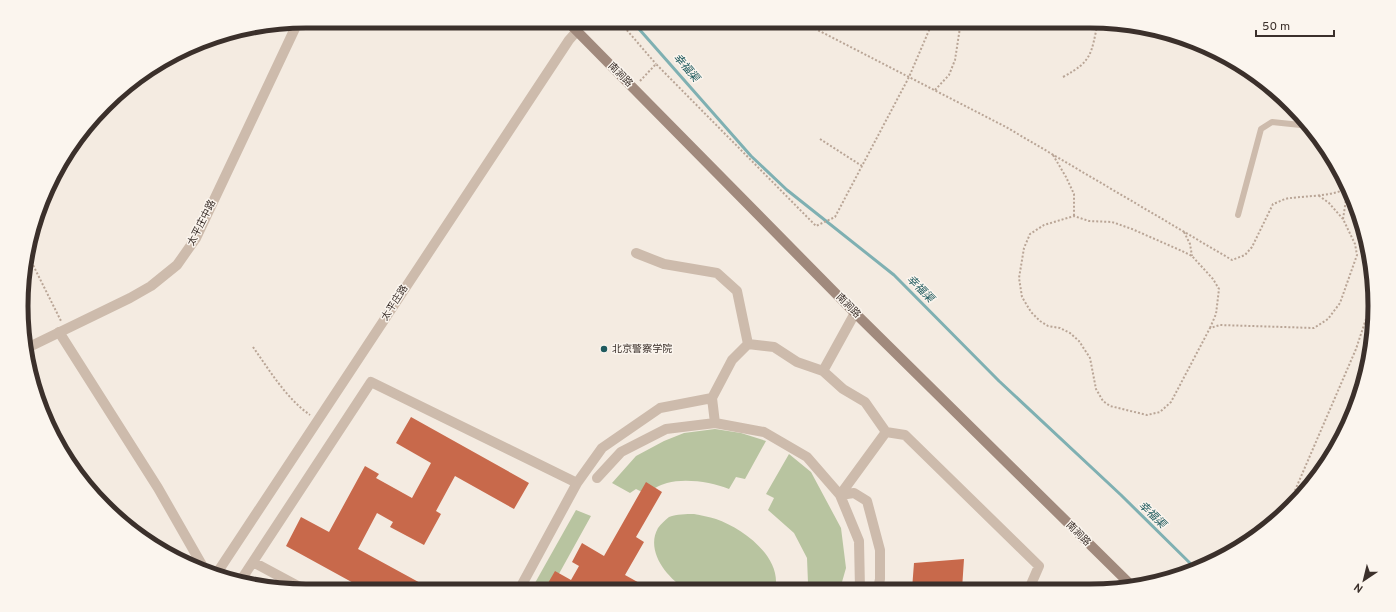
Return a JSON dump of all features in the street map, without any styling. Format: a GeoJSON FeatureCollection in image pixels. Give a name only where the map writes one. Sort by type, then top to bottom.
{"type":"FeatureCollection","features":[{"type":"Feature","properties":{"kind":"main road","name":"南涧路"},"geometry":{"type":"LineString","coordinates":[[574,28],[855,313],[1127,582]]}},
{"type":"Feature","properties":{"kind":"street","name":"太平庄中路"},"geometry":{"type":"LineString","coordinates":[[31,346],[130,298],[151,286],[177,265],[196,238],[295,29]]}},
{"type":"Feature","properties":{"kind":"street","name":"太平庄路"},"geometry":{"type":"LineString","coordinates":[[219,570],[569,40],[577,31]]}},
{"type":"Feature","properties":{"kind":"street"},"geometry":{"type":"LineString","coordinates":[[636,253],[664,264],[717,273],[738,291],[748,344]]}},
{"type":"Feature","properties":{"kind":"street"},"geometry":{"type":"LineString","coordinates":[[823,371],[855,313]]}},
{"type":"Feature","properties":{"kind":"street"},"geometry":{"type":"LineString","coordinates":[[62,331],[158,488],[201,563]]}},
{"type":"Feature","properties":{"kind":"street"},"geometry":{"type":"LineString","coordinates":[[748,344],[774,347],[797,362],[823,371],[843,389],[865,402],[886,432],[906,435],[1039,566],[1032,584]]}},
{"type":"Feature","properties":{"kind":"street"},"geometry":{"type":"LineString","coordinates":[[716,423],[712,398],[732,360],[748,344]]}},
{"type":"Feature","properties":{"kind":"street"},"geometry":{"type":"LineString","coordinates":[[243,577],[371,382],[577,483]]}},
{"type":"Feature","properties":{"kind":"street"},"geometry":{"type":"LineString","coordinates":[[522,584],[577,483],[602,448],[660,408],[712,398]]}},
{"type":"Feature","properties":{"kind":"street"},"geometry":{"type":"LineString","coordinates":[[597,478],[621,452],[666,429],[716,423],[764,432],[807,457],[840,495],[859,541],[860,584]]}},
{"type":"Feature","properties":{"kind":"street"},"geometry":{"type":"LineString","coordinates":[[840,495],[886,432]]}},
{"type":"Feature","properties":{"kind":"street"},"geometry":{"type":"LineString","coordinates":[[840,495],[854,494],[867,501],[880,550],[879,584]]}},
{"type":"Feature","properties":{"kind":"street"},"geometry":{"type":"LineString","coordinates":[[253,562],[293,583]]}},
{"type":"Feature","properties":{"kind":"lane"},"geometry":{"type":"LineString","coordinates":[[1238,215],[1261,129],[1272,122],[1301,125]]}},
{"type":"Feature","properties":{"kind":"path"},"geometry":{"type":"LineString","coordinates":[[625,28],[656,64],[730,141],[816,226],[835,217],[909,77],[930,28]]}},
{"type":"Feature","properties":{"kind":"path"},"geometry":{"type":"LineString","coordinates":[[814,28],[1006,127],[1232,260],[1245,255],[1252,247],[1273,204],[1289,198],[1342,190]]}},
{"type":"Feature","properties":{"kind":"path"},"geometry":{"type":"LineString","coordinates":[[935,90],[949,75],[955,60],[960,28]]}},
{"type":"Feature","properties":{"kind":"path"},"geometry":{"type":"LineString","coordinates":[[1063,77],[1077,69],[1085,61],[1091,52],[1097,28]]}},
{"type":"Feature","properties":{"kind":"path"},"geometry":{"type":"LineString","coordinates":[[633,88],[656,64]]}},
{"type":"Feature","properties":{"kind":"path"},"geometry":{"type":"LineString","coordinates":[[820,139],[862,166]]}},
{"type":"Feature","properties":{"kind":"path"},"geometry":{"type":"LineString","coordinates":[[1052,154],[1074,194],[1074,216]]}},
{"type":"Feature","properties":{"kind":"path"},"geometry":{"type":"LineString","coordinates":[[1210,328],[1220,325],[1314,328],[1328,319],[1340,303],[1357,255],[1355,244],[1343,219],[1329,203],[1318,195]]}},
{"type":"Feature","properties":{"kind":"path"},"geometry":{"type":"LineString","coordinates":[[1343,219],[1346,198]]}},
{"type":"Feature","properties":{"kind":"path"},"geometry":{"type":"LineString","coordinates":[[1074,216],[1089,221],[1112,222],[1132,229],[1192,256],[1213,279],[1219,289],[1216,314],[1210,328],[1171,402],[1160,412],[1147,415],[1106,404],[1096,389],[1090,358],[1079,341],[1070,333],[1060,328],[1048,326],[1040,321],[1031,312],[1022,297],[1019,278],[1024,248],[1030,234],[1044,225],[1074,216]]}},
{"type":"Feature","properties":{"kind":"path"},"geometry":{"type":"LineString","coordinates":[[1183,231],[1190,244],[1192,256]]}},
{"type":"Feature","properties":{"kind":"path"},"geometry":{"type":"LineString","coordinates":[[31,263],[62,331]]}},
{"type":"Feature","properties":{"kind":"path"},"geometry":{"type":"LineString","coordinates":[[1292,498],[1356,349],[1368,314]]}},
{"type":"Feature","properties":{"kind":"path"},"geometry":{"type":"LineString","coordinates":[[253,347],[288,396],[298,407],[318,421]]}},
{"type":"Feature","properties":{"kind":"green space"},"geometry":{"type":"Polygon","coordinates":[[[715,429],[741,433],[766,441],[745,479],[736,477],[729,489],[715,484],[682,481],[664,484],[644,493],[636,489],[630,493],[612,483],[636,456],[664,441],[684,433],[715,429]]]}},
{"type":"Feature","properties":{"kind":"green space"},"geometry":{"type":"Polygon","coordinates":[[[789,454],[811,472],[841,528],[846,568],[841,584],[808,583],[807,558],[794,533],[768,510],[774,498],[766,494],[789,454]]]}},
{"type":"Feature","properties":{"kind":"green space"},"geometry":{"type":"Polygon","coordinates":[[[576,510],[591,516],[553,584],[534,584],[576,510]]]}},
{"type":"Feature","properties":{"kind":"green space"},"geometry":{"type":"Polygon","coordinates":[[[694,514],[705,516],[726,523],[737,529],[767,555],[773,566],[776,578],[776,584],[678,584],[660,563],[654,546],[658,528],[669,517],[694,514]]]}},
{"type":"Feature","properties":{"kind":"building"},"geometry":{"type":"Polygon","coordinates":[[[411,417],[529,483],[514,509],[455,476],[436,511],[441,514],[424,545],[390,527],[393,522],[377,513],[358,549],[422,584],[355,584],[286,546],[301,517],[329,532],[365,466],[379,474],[376,478],[412,498],[431,463],[396,443],[411,417]]]}},
{"type":"Feature","properties":{"kind":"building"},"geometry":{"type":"Polygon","coordinates":[[[646,482],[662,492],[636,537],[644,542],[625,575],[641,584],[547,584],[555,571],[571,580],[579,566],[572,562],[582,543],[604,556],[646,482]]]}},
{"type":"Feature","properties":{"kind":"building"},"geometry":{"type":"Polygon","coordinates":[[[964,559],[962,584],[912,584],[914,563],[964,559]]]}},
{"type":"Feature","properties":{"kind":"waterway","name":"幸福渠"},"geometry":{"type":"LineString","coordinates":[[638,28],[751,156],[787,190],[894,275],[999,381],[1121,495],[1192,565]]}},
{"type":"Feature","properties":{"kind":"place","name":"北京警察学院"},"geometry":{"type":"Point","coordinates":[604,349]}}]}
